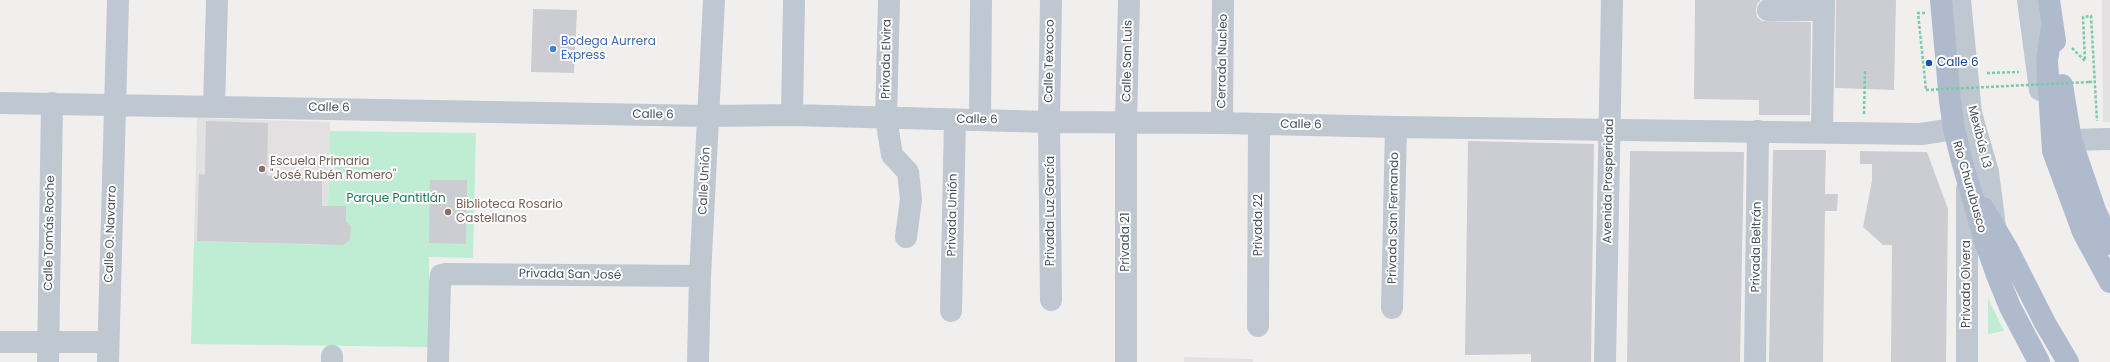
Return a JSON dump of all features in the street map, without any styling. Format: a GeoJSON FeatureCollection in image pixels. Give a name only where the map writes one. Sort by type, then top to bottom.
{"type":"FeatureCollection","features":[{"type":"Feature","properties":{"kind":"main road","name":"Río Churubusco"},"geometry":{"type":"LineString","coordinates":[[1941,0],[1954,129],[1967,181],[1997,275],[2010,307],[2039,362]]}},
{"type":"Feature","properties":{"kind":"main road"},"geometry":{"type":"LineString","coordinates":[[2049,0],[2060,151],[2084,232],[2110,282]]}},
{"type":"Feature","properties":{"kind":"main road"},"geometry":{"type":"LineString","coordinates":[[2060,151],[2095,210],[2110,244]]}},
{"type":"Feature","properties":{"kind":"main road"},"geometry":{"type":"LineString","coordinates":[[1967,181],[2008,250],[2045,323],[2068,362]]}},
{"type":"Feature","properties":{"kind":"street","name":"Calle O. Navarro"},"geometry":{"type":"LineString","coordinates":[[108,352],[118,0]]}},
{"type":"Feature","properties":{"kind":"street"},"geometry":{"type":"LineString","coordinates":[[214,106],[218,0]]}},
{"type":"Feature","properties":{"kind":"street","name":"Calle Unión"},"geometry":{"type":"LineString","coordinates":[[698,362],[700,276],[714,0]]}},
{"type":"Feature","properties":{"kind":"street"},"geometry":{"type":"LineString","coordinates":[[792,115],[794,0]]}},
{"type":"Feature","properties":{"kind":"street","name":"Privada Elvira"},"geometry":{"type":"LineString","coordinates":[[889,0],[886,118],[892,156],[908,172],[911,198],[906,237]]}},
{"type":"Feature","properties":{"kind":"street"},"geometry":{"type":"LineString","coordinates":[[980,120],[981,0]]}},
{"type":"Feature","properties":{"kind":"street","name":"Calle Texcoco"},"geometry":{"type":"LineString","coordinates":[[1049,122],[1051,0]]}},
{"type":"Feature","properties":{"kind":"street","name":"Calle San Luis"},"geometry":{"type":"LineString","coordinates":[[1126,122],[1129,0]]}},
{"type":"Feature","properties":{"kind":"street","name":"Cerrada Nucleo"},"geometry":{"type":"LineString","coordinates":[[1222,123],[1223,0]]}},
{"type":"Feature","properties":{"kind":"street","name":"Avenida Prosperidad"},"geometry":{"type":"LineString","coordinates":[[1605,362],[1612,0]]}},
{"type":"Feature","properties":{"kind":"street","name":"Mexibús L3"},"geometry":{"type":"LineString","coordinates":[[1960,0],[1971,113],[1988,172],[1995,227]]}},
{"type":"Feature","properties":{"kind":"street"},"geometry":{"type":"LineString","coordinates":[[2028,0],[2046,125],[2060,151],[2104,139]]}},
{"type":"Feature","properties":{"kind":"street"},"geometry":{"type":"LineString","coordinates":[[1768,10],[1824,5],[1822,132]]}},
{"type":"Feature","properties":{"kind":"street","name":"Calle 6"},"geometry":{"type":"LineString","coordinates":[[0,103],[708,116],[792,115],[1049,122],[1222,123],[1610,130],[1921,134],[1954,129]]}},
{"type":"Feature","properties":{"kind":"street","name":"Calle Tomás Roche"},"geometry":{"type":"LineString","coordinates":[[48,352],[52,104]]}},
{"type":"Feature","properties":{"kind":"street","name":"Privada Unión"},"geometry":{"type":"LineString","coordinates":[[951,311],[955,120]]}},
{"type":"Feature","properties":{"kind":"street","name":"Privada Luz García"},"geometry":{"type":"LineString","coordinates":[[1049,122],[1051,300]]}},
{"type":"Feature","properties":{"kind":"street","name":"Privada 21"},"geometry":{"type":"LineString","coordinates":[[1126,122],[1126,362]]}},
{"type":"Feature","properties":{"kind":"street","name":"Privada 22"},"geometry":{"type":"LineString","coordinates":[[1258,326],[1259,124]]}},
{"type":"Feature","properties":{"kind":"street","name":"Privada San Fernando"},"geometry":{"type":"LineString","coordinates":[[1392,308],[1396,127]]}},
{"type":"Feature","properties":{"kind":"street","name":"Privada Beltrán"},"geometry":{"type":"LineString","coordinates":[[1755,362],[1758,131]]}},
{"type":"Feature","properties":{"kind":"street","name":"Privada Olvera"},"geometry":{"type":"LineString","coordinates":[[1967,181],[1967,362]]}},
{"type":"Feature","properties":{"kind":"street","name":"Privada San José"},"geometry":{"type":"LineString","coordinates":[[438,362],[439,289],[441,275],[700,276]]}},
{"type":"Feature","properties":{"kind":"street"},"geometry":{"type":"LineString","coordinates":[[0,342],[48,352],[108,352]]}},
{"type":"Feature","properties":{"kind":"path"},"geometry":{"type":"LineString","coordinates":[[2052,27],[2085,61],[2083,17],[2091,16],[2094,82],[2104,139]]}},
{"type":"Feature","properties":{"kind":"path"},"geometry":{"type":"LineString","coordinates":[[1987,66],[1987,74],[2027,72]]}},
{"type":"Feature","properties":{"kind":"path"},"geometry":{"type":"LineString","coordinates":[[1863,133],[1865,70]]}},
{"type":"Feature","properties":{"kind":"path"},"geometry":{"type":"LineString","coordinates":[[1981,80],[1982,87]]}},
{"type":"Feature","properties":{"kind":"path"},"geometry":{"type":"LineString","coordinates":[[1926,90],[2094,82]]}},
{"type":"Feature","properties":{"kind":"shaded area"},"geometry":{"type":"Polygon","coordinates":[[[2102,0],[2110,0],[2110,122],[2103,122],[2102,0]]]}},
{"type":"Feature","properties":{"kind":"shaded area","name":"Escuela Primaria \"José Rubén Romero\""},"geometry":{"type":"Polygon","coordinates":[[[197,118],[330,122],[327,245],[194,241],[197,118]]]}},
{"type":"Feature","properties":{"kind":"shaded area"},"geometry":{"type":"Polygon","coordinates":[[[1184,357],[1253,359],[1253,362],[1184,362],[1184,357]]]}},
{"type":"Feature","properties":{"kind":"green space","name":"Parque Pantitlán"},"geometry":{"type":"Polygon","coordinates":[[[330,131],[476,133],[473,258],[429,257],[429,347],[191,344],[194,241],[327,245],[330,131]]]}},
{"type":"Feature","properties":{"kind":"green space"},"geometry":{"type":"Polygon","coordinates":[[[1988,298],[2004,331],[1988,334],[1988,298]]]}},
{"type":"Feature","properties":{"kind":"building"},"geometry":{"type":"Polygon","coordinates":[[[1695,0],[1761,0],[1757,4],[1756,10],[1757,17],[1762,21],[1811,22],[1810,115],[1759,115],[1759,100],[1694,99],[1695,0]]]}},
{"type":"Feature","properties":{"kind":"building"},"geometry":{"type":"Polygon","coordinates":[[[1836,0],[1896,0],[1894,90],[1835,88],[1836,0]]]}},
{"type":"Feature","properties":{"kind":"building"},"geometry":{"type":"Polygon","coordinates":[[[533,9],[577,10],[574,73],[531,72],[533,9]]]}},
{"type":"Feature","properties":{"kind":"building","name":"Escuela Primaria \"José Rubén Romero\""},"geometry":{"type":"Polygon","coordinates":[[[206,121],[268,123],[267,176],[322,178],[322,206],[346,206],[346,222],[351,226],[350,240],[343,245],[197,241],[199,174],[205,175],[206,121]]]}},
{"type":"Feature","properties":{"kind":"building"},"geometry":{"type":"Polygon","coordinates":[[[1468,141],[1594,144],[1591,362],[1531,362],[1531,354],[1465,355],[1468,141]]]}},
{"type":"Feature","properties":{"kind":"building"},"geometry":{"type":"Polygon","coordinates":[[[1773,150],[1826,150],[1825,194],[1838,194],[1837,211],[1825,211],[1823,362],[1769,362],[1773,150]]]}},
{"type":"Feature","properties":{"kind":"building"},"geometry":{"type":"Polygon","coordinates":[[[1630,151],[1744,152],[1740,362],[1627,362],[1630,151]]]}},
{"type":"Feature","properties":{"kind":"building"},"geometry":{"type":"Polygon","coordinates":[[[1860,151],[1927,152],[1948,209],[1946,362],[1891,362],[1892,245],[1883,245],[1863,227],[1872,181],[1872,164],[1860,164],[1860,151]]]}},
{"type":"Feature","properties":{"kind":"building","name":"Biblioteca Rosario Castellanos"},"geometry":{"type":"Polygon","coordinates":[[[430,180],[467,180],[466,244],[429,243],[430,180]]]}},
{"type":"Feature","properties":{"kind":"place","name":"Bodega Aurrera Express"},"geometry":{"type":"Point","coordinates":[553,49]}},
{"type":"Feature","properties":{"kind":"place","name":"Calle 6"},"geometry":{"type":"Point","coordinates":[1929,63]}},
{"type":"Feature","properties":{"kind":"place","name":"Escuela Primaria \"José Rubén Romero\""},"geometry":{"type":"Point","coordinates":[262,169]}},
{"type":"Feature","properties":{"kind":"place","name":"Biblioteca Rosario Castellanos"},"geometry":{"type":"Point","coordinates":[448,212]}}]}
